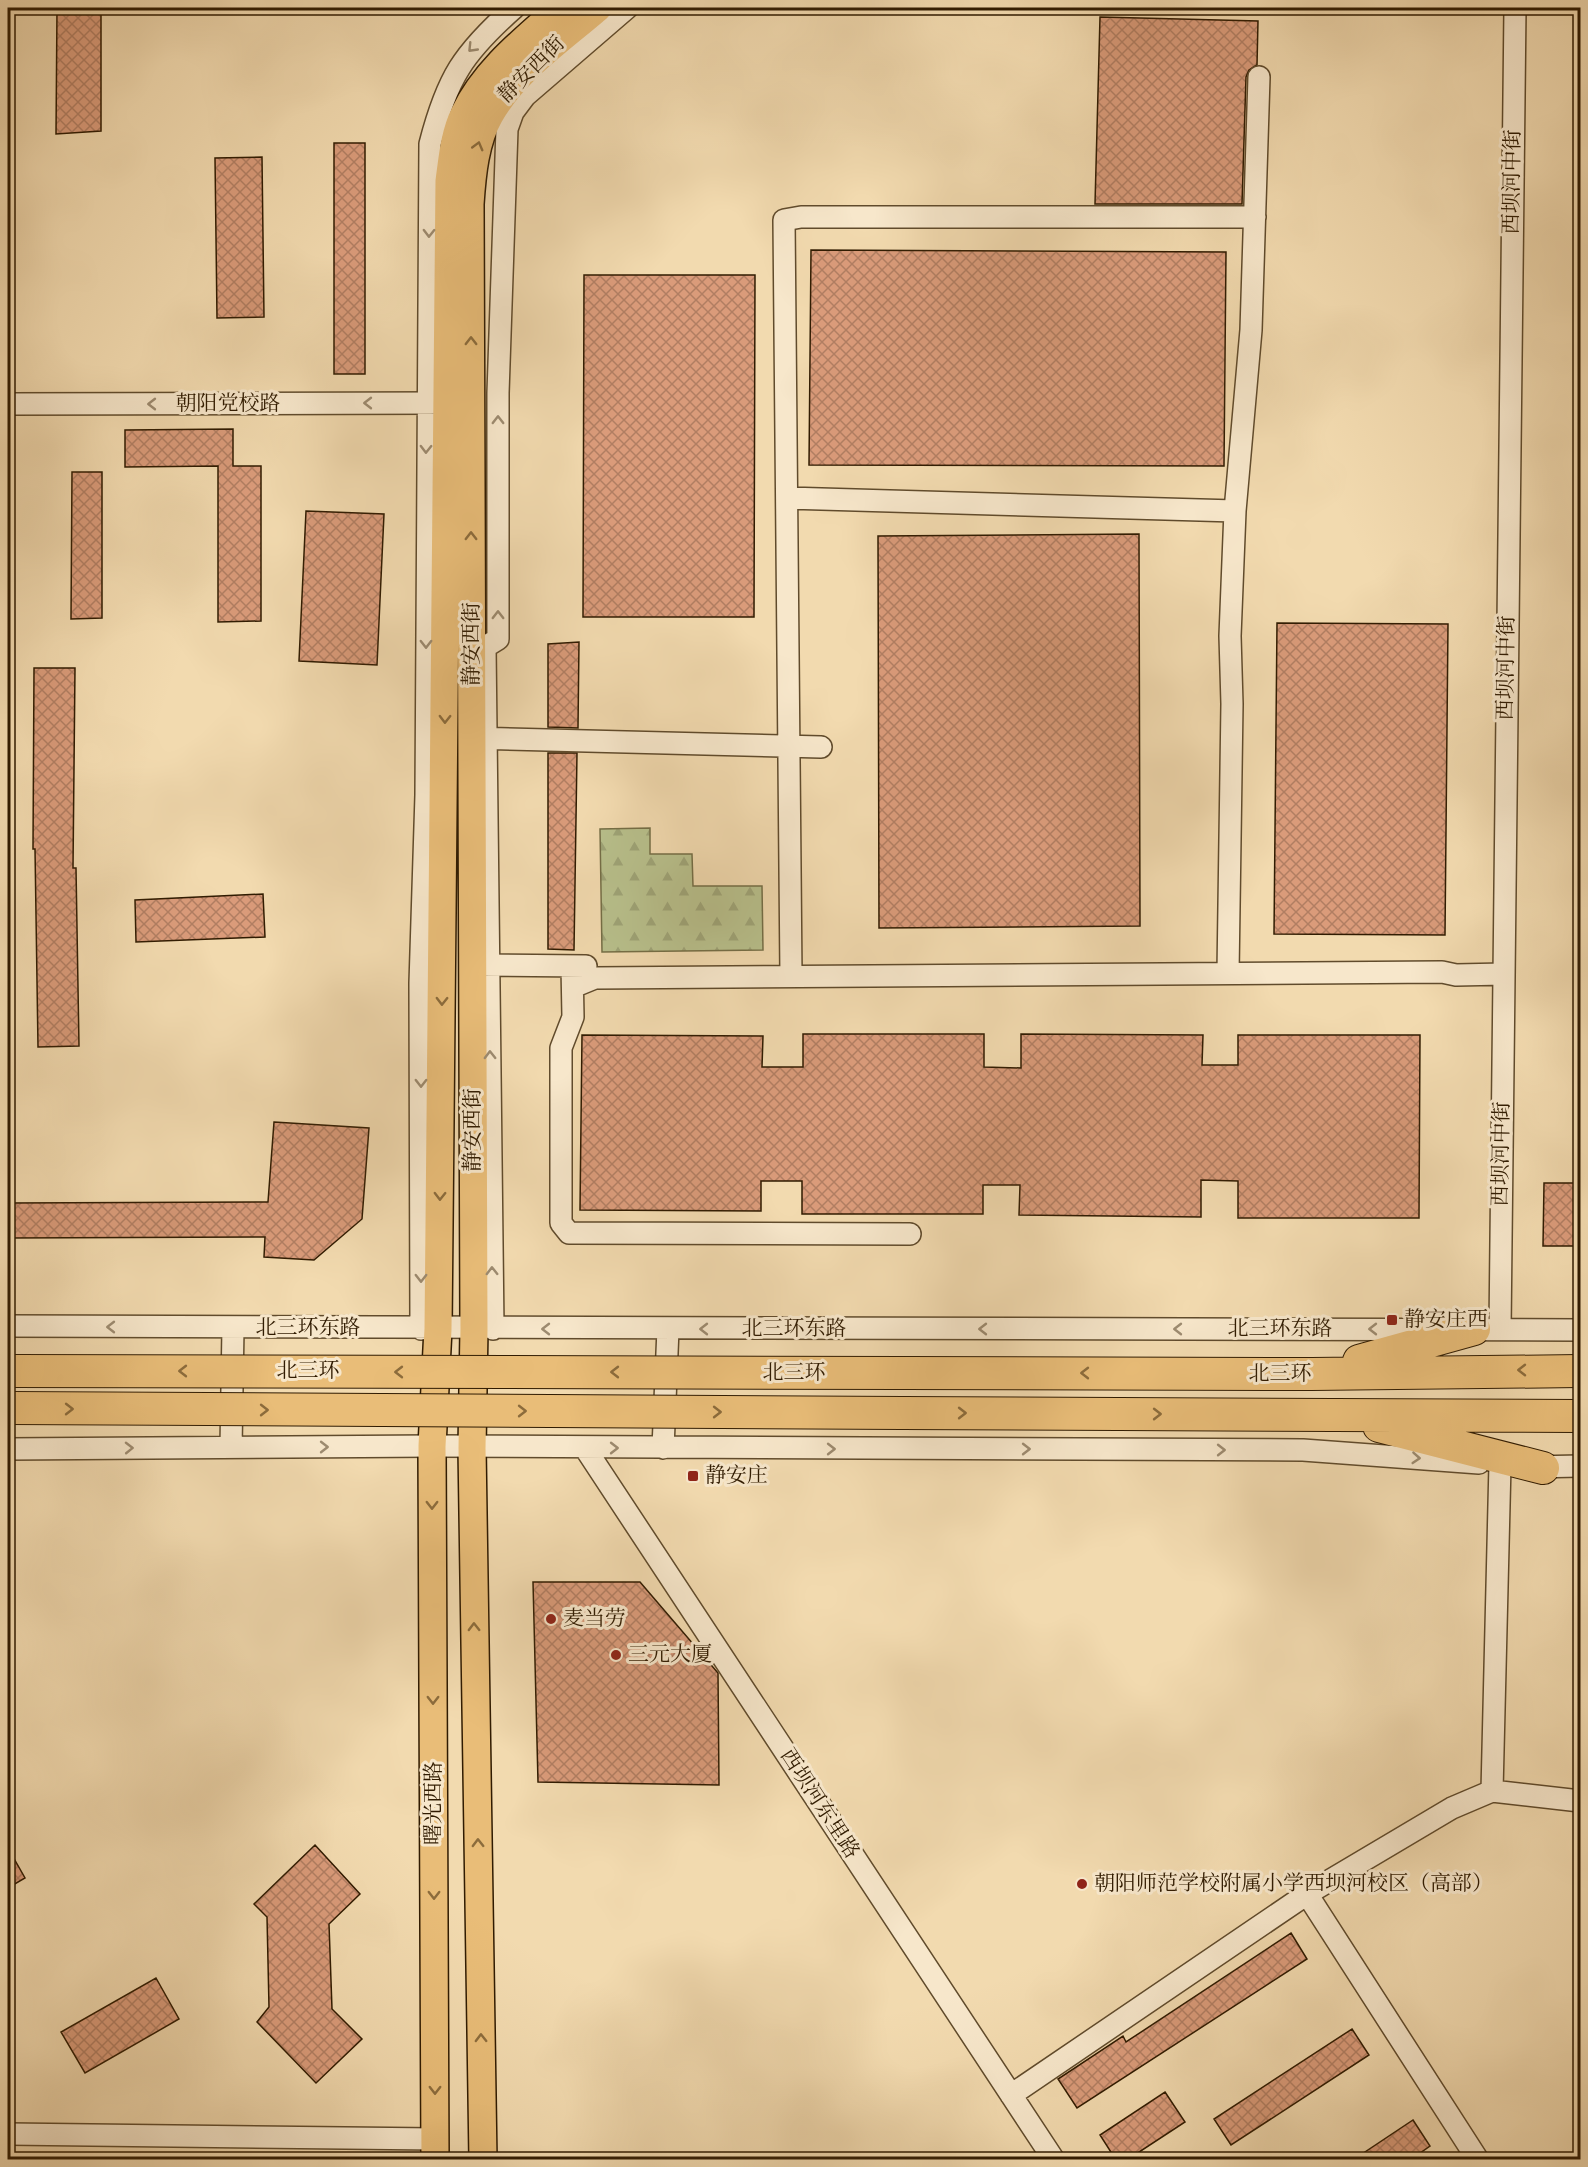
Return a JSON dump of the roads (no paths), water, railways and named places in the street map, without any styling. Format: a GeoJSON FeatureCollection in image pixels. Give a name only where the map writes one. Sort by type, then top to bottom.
{"type":"FeatureCollection","features":[{"type":"Feature","properties":{"kind":"highway"},"geometry":{"type":"LineString","coordinates":[[1312,1374],[1487,1329]]}},
{"type":"Feature","properties":{"kind":"highway","name":"北三环"},"geometry":{"type":"LineString","coordinates":[[11,1371],[1312,1374],[1581,1371]]}},
{"type":"Feature","properties":{"kind":"highway","name":"北三环"},"geometry":{"type":"LineString","coordinates":[[9,1408],[1581,1416]]}},
{"type":"Feature","properties":{"kind":"highway"},"geometry":{"type":"LineString","coordinates":[[1331,1414],[1543,1468]]}},
{"type":"Feature","properties":{"kind":"main road","name":"静安西街"},"geometry":{"type":"LineString","coordinates":[[432,1446],[430,1329],[442,922],[437,403],[449,182],[453,148],[463,115],[485,79],[515,48],[560,8]]}},
{"type":"Feature","properties":{"kind":"main road","name":"静安西街"},"geometry":{"type":"LineString","coordinates":[[471,1448],[484,1329],[479,739],[470,204],[472,172],[479,142],[489,115],[511,86],[598,8]]}},
{"type":"Feature","properties":{"kind":"main road","name":"曙光西路"},"geometry":{"type":"LineString","coordinates":[[432,1446],[435,2150]]}},
{"type":"Feature","properties":{"kind":"main road","name":"曙光西路"},"geometry":{"type":"LineString","coordinates":[[471,1448],[483,2160]]}},
{"type":"Feature","properties":{"kind":"street"},"geometry":{"type":"LineString","coordinates":[[430,1329],[420,983],[437,403],[430,144],[449,85],[465,55],[514,8]]}},
{"type":"Feature","properties":{"kind":"street"},"geometry":{"type":"LineString","coordinates":[[627,8],[525,96],[513,112],[507,129],[498,393],[498,639],[485,647],[479,739],[821,747]]}},
{"type":"Feature","properties":{"kind":"street","name":"西坝河中街"},"geometry":{"type":"LineString","coordinates":[[1487,1329],[1504,974],[1515,8]]}},
{"type":"Feature","properties":{"kind":"street"},"geometry":{"type":"LineString","coordinates":[[1228,973],[1232,704],[1230,636],[1235,511],[1251,330],[1259,77]]}},
{"type":"Feature","properties":{"kind":"street"},"geometry":{"type":"LineString","coordinates":[[791,976],[784,220],[801,217],[1255,217]]}},
{"type":"Feature","properties":{"kind":"street","name":"朝阳党校路"},"geometry":{"type":"LineString","coordinates":[[8,404],[437,403]]}},
{"type":"Feature","properties":{"kind":"street"},"geometry":{"type":"LineString","coordinates":[[787,498],[1235,511]]}},
{"type":"Feature","properties":{"kind":"street"},"geometry":{"type":"LineString","coordinates":[[420,983],[442,922]]}},
{"type":"Feature","properties":{"kind":"street"},"geometry":{"type":"LineString","coordinates":[[481,965],[579,966],[573,987],[573,1017],[561,1048],[561,1223],[569,1233],[910,1234]]}},
{"type":"Feature","properties":{"kind":"street"},"geometry":{"type":"LineString","coordinates":[[573,987],[595,978],[1442,972],[1456,975],[1504,974]]}},
{"type":"Feature","properties":{"kind":"street","name":"北三环东路"},"geometry":{"type":"LineString","coordinates":[[8,1326],[430,1329],[1581,1330]]}},
{"type":"Feature","properties":{"kind":"street"},"geometry":{"type":"LineString","coordinates":[[231,1447],[233,1328]]}},
{"type":"Feature","properties":{"kind":"street"},"geometry":{"type":"LineString","coordinates":[[663,1448],[668,1329]]}},
{"type":"Feature","properties":{"kind":"street"},"geometry":{"type":"LineString","coordinates":[[8,1449],[432,1446],[471,1448],[1303,1450],[1543,1468],[1581,1466]]}},
{"type":"Feature","properties":{"kind":"street","name":"西坝河东里路"},"geometry":{"type":"LineString","coordinates":[[585,1448],[1054,2160]]}},
{"type":"Feature","properties":{"kind":"street"},"geometry":{"type":"LineString","coordinates":[[1492,1791],[1500,1464]]}},
{"type":"Feature","properties":{"kind":"street"},"geometry":{"type":"LineString","coordinates":[[1011,2095],[1307,1894],[1452,1808],[1492,1791],[1581,1801]]}},
{"type":"Feature","properties":{"kind":"street"},"geometry":{"type":"LineString","coordinates":[[1307,1894],[1478,2160]]}},
{"type":"Feature","properties":{"kind":"street"},"geometry":{"type":"LineString","coordinates":[[8,2134],[435,2150]]}},
{"type":"Feature","properties":{"kind":"place","name":"静安庄西"},"geometry":{"type":"Point","coordinates":[1392,1320]}},
{"type":"Feature","properties":{"kind":"place","name":"静安庄"},"geometry":{"type":"Point","coordinates":[693,1476]}},
{"type":"Feature","properties":{"kind":"place","name":"麦当劳"},"geometry":{"type":"Point","coordinates":[551,1619]}},
{"type":"Feature","properties":{"kind":"place","name":"三元大厦"},"geometry":{"type":"Point","coordinates":[616,1655]}},
{"type":"Feature","properties":{"kind":"place","name":"朝阳师范学校附属小学西坝河校区（高部）"},"geometry":{"type":"Point","coordinates":[1082,1884]}}]}
